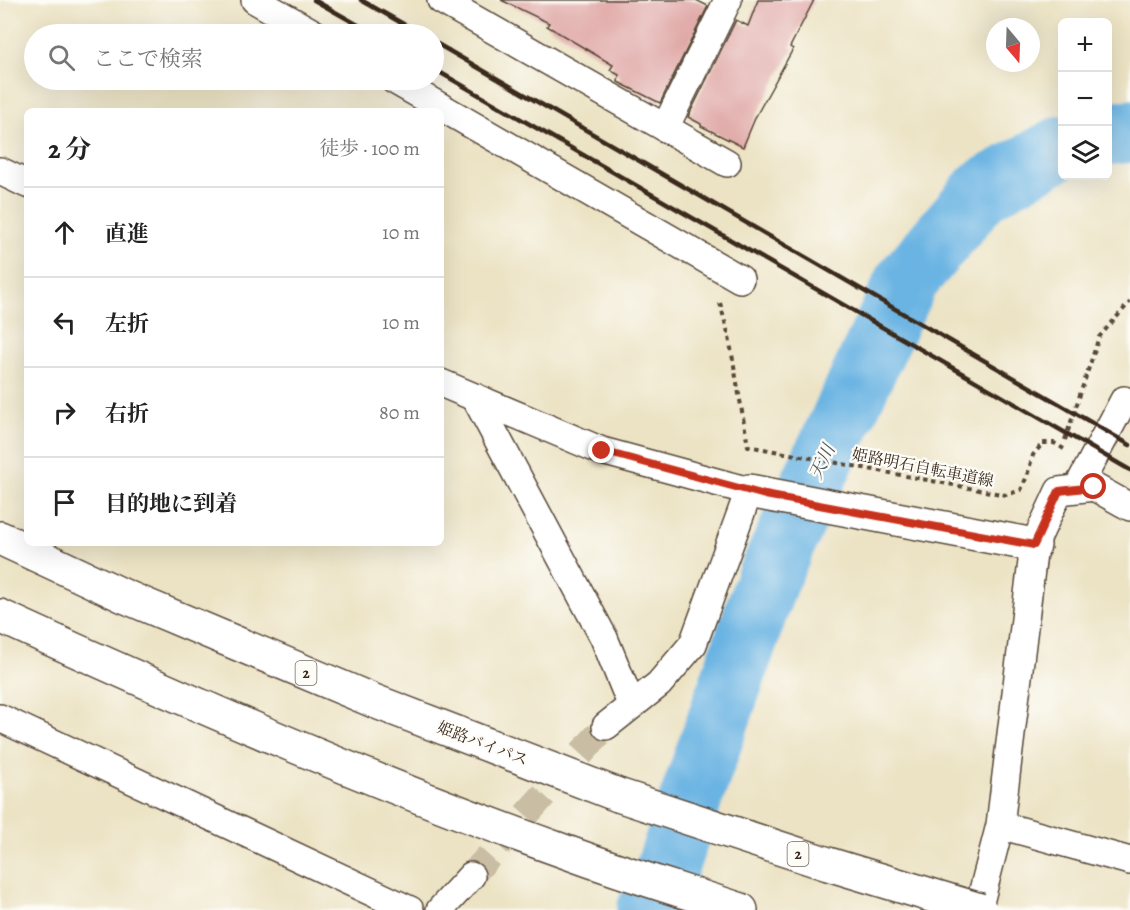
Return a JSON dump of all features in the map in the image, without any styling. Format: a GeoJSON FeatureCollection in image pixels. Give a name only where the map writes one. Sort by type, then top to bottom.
{"type":"FeatureCollection","features":[{"type":"Feature","properties":{"kind":"main road"},"geometry":{"type":"LineString","coordinates":[[757,493],[1019,543]]}},
{"type":"Feature","properties":{"kind":"main road","name":"姫路バイパス"},"geometry":{"type":"LineString","coordinates":[[0,538],[124,596],[374,701],[618,795],[828,864],[979,910]]}},
{"type":"Feature","properties":{"kind":"main road"},"geometry":{"type":"LineString","coordinates":[[0,616],[351,770],[569,853],[741,910]]}},
{"type":"Feature","properties":{"kind":"street"},"geometry":{"type":"LineString","coordinates":[[255,0],[297,24]]}},
{"type":"Feature","properties":{"kind":"street"},"geometry":{"type":"LineString","coordinates":[[441,0],[727,163]]}},
{"type":"Feature","properties":{"kind":"street"},"geometry":{"type":"LineString","coordinates":[[665,128],[728,0]]}},
{"type":"Feature","properties":{"kind":"street"},"geometry":{"type":"LineString","coordinates":[[410,90],[442,108]]}},
{"type":"Feature","properties":{"kind":"street"},"geometry":{"type":"LineString","coordinates":[[444,109],[740,279]]}},
{"type":"Feature","properties":{"kind":"street"},"geometry":{"type":"LineString","coordinates":[[0,171],[24,183]]}},
{"type":"Feature","properties":{"kind":"street"},"geometry":{"type":"LineString","coordinates":[[444,384],[602,451],[757,493],[693,644],[659,684],[606,726]]}},
{"type":"Feature","properties":{"kind":"street"},"geometry":{"type":"LineString","coordinates":[[475,397],[604,638],[631,704]]}},
{"type":"Feature","properties":{"kind":"street"},"geometry":{"type":"LineString","coordinates":[[979,910],[1000,825],[1019,543],[1068,490],[1124,400],[1130,403]]}},
{"type":"Feature","properties":{"kind":"street"},"geometry":{"type":"LineString","coordinates":[[1068,490],[1094,487],[1130,507]]}},
{"type":"Feature","properties":{"kind":"street"},"geometry":{"type":"LineString","coordinates":[[0,718],[410,910]]}},
{"type":"Feature","properties":{"kind":"street"},"geometry":{"type":"LineString","coordinates":[[1000,825],[1130,861]]}},
{"type":"Feature","properties":{"kind":"street"},"geometry":{"type":"LineString","coordinates":[[440,910],[471,876]]}},
{"type":"Feature","properties":{"kind":"path"},"geometry":{"type":"LineString","coordinates":[[1068,490],[1065,438],[1099,337],[1130,302]]}},
{"type":"Feature","properties":{"kind":"path","name":"姫路明石自転車道線"},"geometry":{"type":"LineString","coordinates":[[764,448],[1006,495]]}},
{"type":"Feature","properties":{"kind":"building"},"geometry":{"type":"Polygon","coordinates":[[[501,0],[696,0],[708,6],[660,103],[618,82],[619,75],[610,70],[613,65],[547,26],[549,23],[501,0]]]}},
{"type":"Feature","properties":{"kind":"building"},"geometry":{"type":"Polygon","coordinates":[[[758,0],[814,0],[790,47],[793,49],[756,116],[743,147],[688,117],[736,20],[748,26],[758,0]]]}},
{"type":"Feature","properties":{"kind":"waterway","name":"天川"},"geometry":{"type":"LineString","coordinates":[[1112,133],[1130,131]]}},
{"type":"Feature","properties":{"kind":"waterway","name":"天川"},"geometry":{"type":"LineString","coordinates":[[648,910],[662,882],[767,580],[907,280],[983,190],[1058,149]]}},
{"type":"Feature","properties":{"kind":"tunnel"},"geometry":{"type":"LineString","coordinates":[[471,876],[606,726]]}},
{"type":"Feature","properties":{"kind":"railway"},"geometry":{"type":"LineString","coordinates":[[314,0],[356,24]]}},
{"type":"Feature","properties":{"kind":"railway"},"geometry":{"type":"LineString","coordinates":[[361,0],[403,24]]}},
{"type":"Feature","properties":{"kind":"railway"},"geometry":{"type":"LineString","coordinates":[[444,48],[1130,445]]}},
{"type":"Feature","properties":{"kind":"railway"},"geometry":{"type":"LineString","coordinates":[[444,75],[1130,470]]}},
{"type":"Feature","properties":{"kind":"route"},"geometry":{"type":"LineString","coordinates":[[602,451],[765,495],[1034,545],[1059,491],[1094,487]]}}]}
